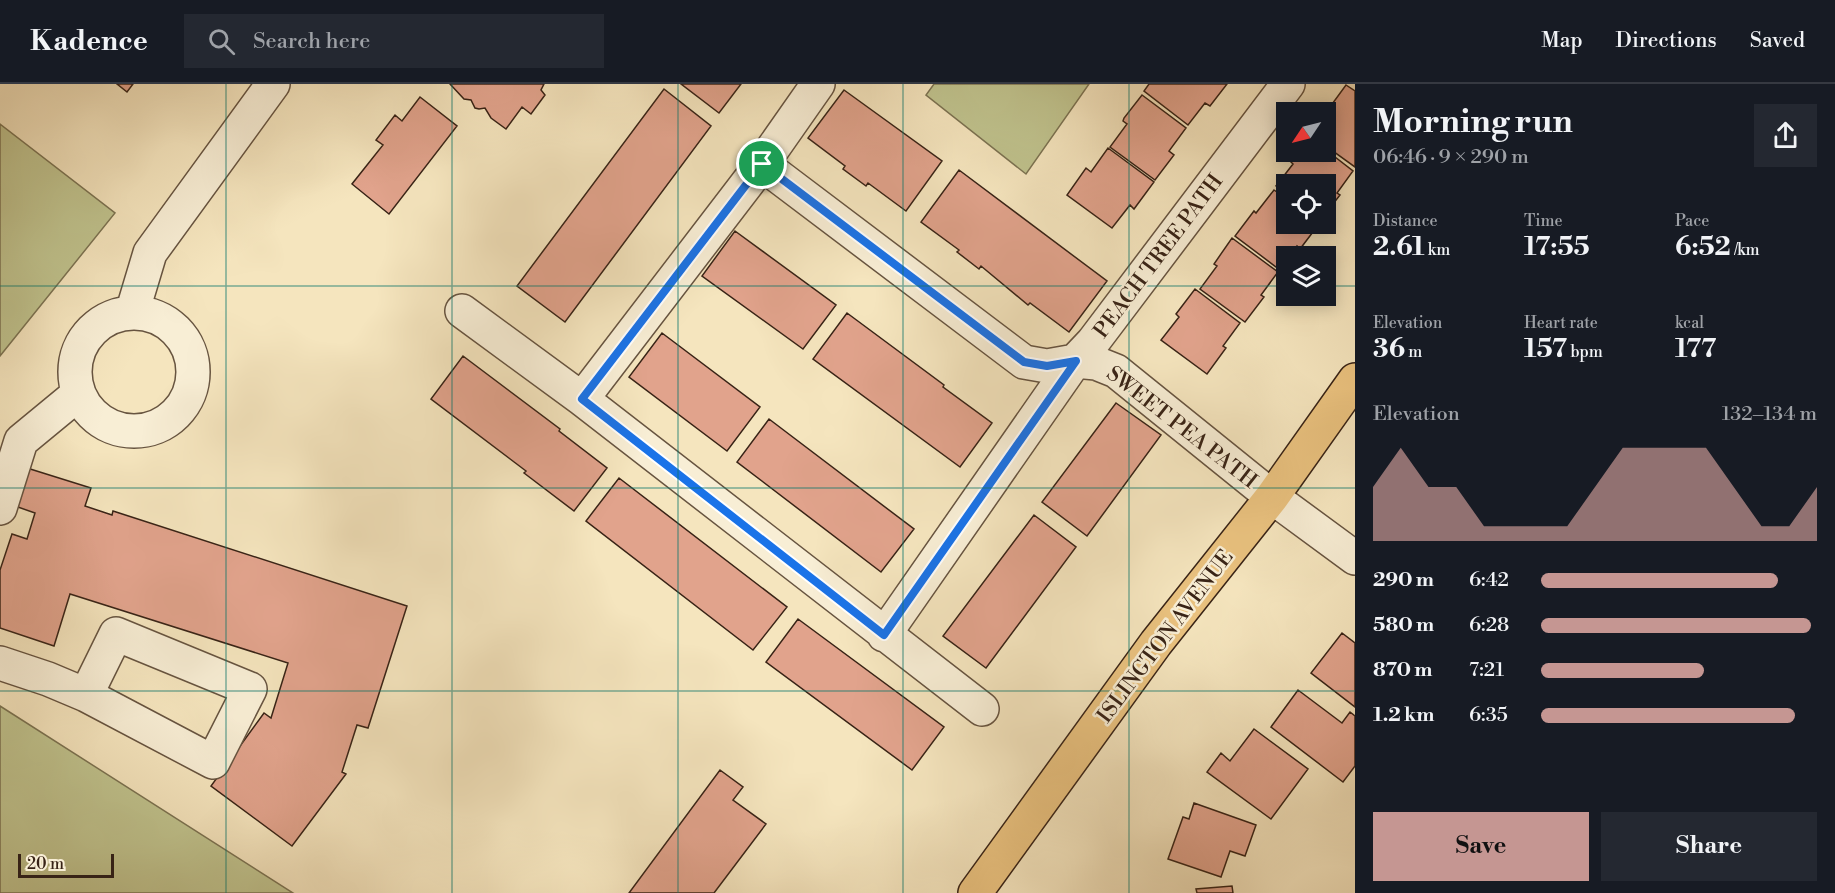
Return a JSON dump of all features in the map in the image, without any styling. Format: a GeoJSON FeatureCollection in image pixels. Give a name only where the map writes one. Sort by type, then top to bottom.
{"type":"FeatureCollection","features":[{"type":"Feature","properties":{"kind":"main road","name":"ISLINGTON AVENUE"},"geometry":{"type":"LineString","coordinates":[[975,893],[1156,643],[1272,497],[1355,380]]}},
{"type":"Feature","properties":{"kind":"street"},"geometry":{"type":"LineString","coordinates":[[132,312],[150,253],[273,84]]}},
{"type":"Feature","properties":{"kind":"street"},"geometry":{"type":"LineString","coordinates":[[582,399],[762,164],[818,84]]}},
{"type":"Feature","properties":{"kind":"street","name":"PEACH TREE PATH"},"geometry":{"type":"LineString","coordinates":[[884,635],[1076,361],[1288,84]]}},
{"type":"Feature","properties":{"kind":"street","name":"SWEET PEA PATH"},"geometry":{"type":"LineString","coordinates":[[762,164],[1024,362],[1047,366],[1076,361],[1096,363],[1116,371],[1272,497],[1355,558]]}},
{"type":"Feature","properties":{"kind":"street"},"geometry":{"type":"LineString","coordinates":[[462,311],[582,399],[982,709]]}},
{"type":"Feature","properties":{"kind":"street"},"geometry":{"type":"LineString","coordinates":[[132,312],[161,319],[182,338],[193,364],[190,393],[174,416],[149,430],[121,431],[95,418],[78,394],[74,366],[84,339],[105,320],[132,312]]}},
{"type":"Feature","properties":{"kind":"street"},"geometry":{"type":"LineString","coordinates":[[0,508],[21,441],[78,394]]}},
{"type":"Feature","properties":{"kind":"street"},"geometry":{"type":"LineString","coordinates":[[0,663],[86,695],[213,762],[250,689],[116,634],[86,695]]}},
{"type":"Feature","properties":{"kind":"green space"},"geometry":{"type":"Polygon","coordinates":[[[934,84],[1089,84],[1026,174],[926,95],[934,84]]]}},
{"type":"Feature","properties":{"kind":"green space"},"geometry":{"type":"Polygon","coordinates":[[[0,124],[115,213],[0,356],[0,124]]]}},
{"type":"Feature","properties":{"kind":"green space"},"geometry":{"type":"Polygon","coordinates":[[[0,706],[293,893],[0,893],[0,706]]]}},
{"type":"Feature","properties":{"kind":"building"},"geometry":{"type":"Polygon","coordinates":[[[117,84],[133,84],[127,92],[117,84]]]}},
{"type":"Feature","properties":{"kind":"building"},"geometry":{"type":"Polygon","coordinates":[[[450,84],[544,84],[541,90],[545,95],[531,114],[522,107],[506,129],[491,118],[485,108],[475,108],[471,100],[464,99],[450,84]]]}},
{"type":"Feature","properties":{"kind":"building"},"geometry":{"type":"Polygon","coordinates":[[[681,84],[741,84],[719,113],[681,84]]]}},
{"type":"Feature","properties":{"kind":"building"},"geometry":{"type":"Polygon","coordinates":[[[1149,84],[1227,84],[1210,106],[1205,103],[1188,125],[1144,91],[1149,84]]]}},
{"type":"Feature","properties":{"kind":"building"},"geometry":{"type":"Polygon","coordinates":[[[1346,85],[1355,91],[1355,167],[1336,153],[1336,102],[1334,102],[1346,85]]]}},
{"type":"Feature","properties":{"kind":"building"},"geometry":{"type":"Polygon","coordinates":[[[664,89],[711,126],[565,322],[517,286],[664,89]]]}},
{"type":"Feature","properties":{"kind":"building"},"geometry":{"type":"Polygon","coordinates":[[[844,90],[942,161],[906,211],[868,183],[866,186],[843,169],[845,166],[808,138],[844,90]]]}},
{"type":"Feature","properties":{"kind":"building"},"geometry":{"type":"Polygon","coordinates":[[[1142,95],[1186,128],[1169,151],[1174,155],[1155,180],[1110,147],[1127,124],[1123,121],[1124,118],[1142,95]]]}},
{"type":"Feature","properties":{"kind":"building"},"geometry":{"type":"Polygon","coordinates":[[[420,97],[457,126],[389,214],[352,184],[383,145],[376,140],[395,115],[402,121],[420,97]]]}},
{"type":"Feature","properties":{"kind":"building"},"geometry":{"type":"Polygon","coordinates":[[[1108,148],[1154,182],[1134,209],[1130,205],[1112,228],[1067,195],[1086,168],[1091,172],[1108,148]]]}},
{"type":"Feature","properties":{"kind":"building"},"geometry":{"type":"Polygon","coordinates":[[[1336,158],[1353,171],[1337,193],[1340,195],[1336,200],[1336,174],[1285,174],[1293,164],[1291,162],[1336,162],[1336,158]]]}},
{"type":"Feature","properties":{"kind":"building"},"geometry":{"type":"Polygon","coordinates":[[[959,170],[1107,281],[1069,332],[1030,303],[1028,305],[981,266],[979,269],[957,252],[959,250],[921,222],[959,170]]]}},
{"type":"Feature","properties":{"kind":"building"},"geometry":{"type":"Polygon","coordinates":[[[1274,190],[1276,191],[1276,234],[1311,234],[1302,246],[1276,246],[1276,267],[1235,236],[1254,211],[1256,213],[1274,190]]]}},
{"type":"Feature","properties":{"kind":"building"},"geometry":{"type":"Polygon","coordinates":[[[735,231],[836,305],[803,349],[702,276],[735,231]]]}},
{"type":"Feature","properties":{"kind":"building"},"geometry":{"type":"Polygon","coordinates":[[[1232,238],[1276,271],[1276,275],[1261,295],[1264,297],[1245,322],[1200,289],[1217,266],[1214,264],[1232,238]]]}},
{"type":"Feature","properties":{"kind":"building"},"geometry":{"type":"Polygon","coordinates":[[[1195,289],[1240,323],[1223,346],[1226,348],[1207,374],[1161,340],[1179,317],[1176,314],[1195,289]]]}},
{"type":"Feature","properties":{"kind":"building"},"geometry":{"type":"Polygon","coordinates":[[[847,313],[992,423],[960,467],[813,359],[847,313]]]}},
{"type":"Feature","properties":{"kind":"building"},"geometry":{"type":"Polygon","coordinates":[[[662,333],[760,407],[727,451],[629,377],[662,333]]]}},
{"type":"Feature","properties":{"kind":"building"},"geometry":{"type":"Polygon","coordinates":[[[463,356],[560,429],[559,431],[607,468],[574,511],[524,473],[526,471],[431,399],[463,356]]]}},
{"type":"Feature","properties":{"kind":"building"},"geometry":{"type":"Polygon","coordinates":[[[1116,403],[1161,435],[1087,536],[1042,502],[1116,403]]]}},
{"type":"Feature","properties":{"kind":"building"},"geometry":{"type":"Polygon","coordinates":[[[769,419],[914,529],[881,572],[737,462],[769,419]]]}},
{"type":"Feature","properties":{"kind":"building"},"geometry":{"type":"Polygon","coordinates":[[[27,468],[91,488],[85,506],[112,515],[113,511],[407,606],[368,728],[357,725],[342,772],[346,774],[292,846],[211,786],[264,713],[271,718],[288,663],[70,594],[54,646],[0,628],[0,570],[12,534],[27,539],[35,513],[15,506],[27,468]]]}},
{"type":"Feature","properties":{"kind":"building"},"geometry":{"type":"Polygon","coordinates":[[[619,478],[787,607],[753,650],[586,521],[619,478]]]}},
{"type":"Feature","properties":{"kind":"building"},"geometry":{"type":"Polygon","coordinates":[[[1034,515],[1076,547],[986,668],[943,636],[1034,515]]]}},
{"type":"Feature","properties":{"kind":"building"},"geometry":{"type":"Polygon","coordinates":[[[798,619],[944,727],[912,770],[766,662],[798,619]]]}},
{"type":"Feature","properties":{"kind":"building"},"geometry":{"type":"Polygon","coordinates":[[[1342,633],[1355,643],[1355,707],[1311,673],[1342,633]]]}},
{"type":"Feature","properties":{"kind":"building"},"geometry":{"type":"Polygon","coordinates":[[[1298,690],[1342,723],[1350,712],[1355,716],[1355,766],[1343,782],[1271,727],[1298,690]]]}},
{"type":"Feature","properties":{"kind":"building"},"geometry":{"type":"Polygon","coordinates":[[[1254,729],[1308,769],[1271,819],[1207,772],[1221,753],[1230,761],[1254,729]]]}},
{"type":"Feature","properties":{"kind":"building"},"geometry":{"type":"Polygon","coordinates":[[[720,770],[743,787],[733,800],[766,824],[714,893],[629,893],[720,770]]]}},
{"type":"Feature","properties":{"kind":"building"},"geometry":{"type":"Polygon","coordinates":[[[1194,803],[1256,825],[1245,856],[1230,851],[1221,877],[1168,859],[1183,817],[1189,819],[1194,803]]]}},
{"type":"Feature","properties":{"kind":"building"},"geometry":{"type":"Polygon","coordinates":[[[1232,886],[1233,893],[1197,893],[1196,889],[1232,886]]]}},
{"type":"Feature","properties":{"kind":"route"},"geometry":{"type":"LineString","coordinates":[[762,164],[1024,362],[1047,366],[1076,361],[884,635],[582,399],[762,164]]}}]}
